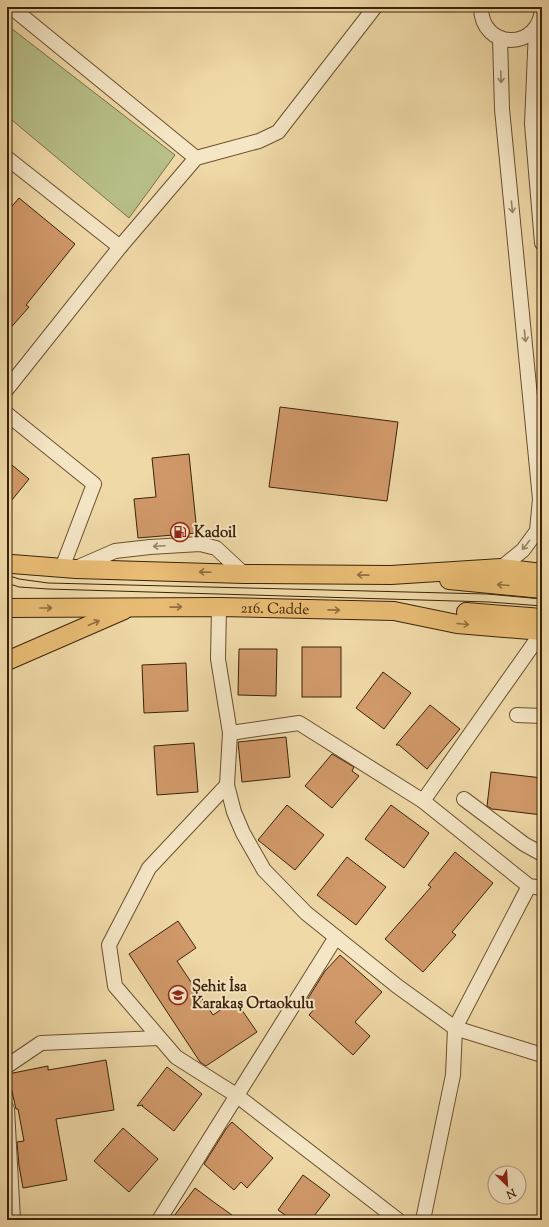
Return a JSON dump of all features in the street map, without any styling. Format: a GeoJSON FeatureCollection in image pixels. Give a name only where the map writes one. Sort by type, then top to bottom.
{"type":"FeatureCollection","features":[{"type":"Feature","properties":{"kind":"main road"},"geometry":{"type":"LineString","coordinates":[[9,566],[244,574],[391,575],[501,568],[542,573]]}},
{"type":"Feature","properties":{"kind":"main road"},"geometry":{"type":"LineString","coordinates":[[391,575],[542,589]]}},
{"type":"Feature","properties":{"kind":"main road","name":"216. Cadde"},"geometry":{"type":"LineString","coordinates":[[7,608],[219,607],[394,611],[457,624],[542,632]]}},
{"type":"Feature","properties":{"kind":"main road"},"geometry":{"type":"LineString","coordinates":[[7,661],[61,636],[129,608]]}},
{"type":"Feature","properties":{"kind":"main road"},"geometry":{"type":"LineString","coordinates":[[394,611],[448,611],[542,618]]}},
{"type":"Feature","properties":{"kind":"street"},"geometry":{"type":"LineString","coordinates":[[11,7],[196,158]]}},
{"type":"Feature","properties":{"kind":"street"},"geometry":{"type":"LineString","coordinates":[[7,389],[120,248],[196,158],[259,141],[278,132],[375,7]]}},
{"type":"Feature","properties":{"kind":"street"},"geometry":{"type":"LineString","coordinates":[[542,7],[539,25],[532,124],[542,243]]}},
{"type":"Feature","properties":{"kind":"street"},"geometry":{"type":"LineString","coordinates":[[479,9],[487,29],[500,38],[507,40],[515,40],[530,35],[539,25]]}},
{"type":"Feature","properties":{"kind":"street"},"geometry":{"type":"LineString","coordinates":[[500,38],[502,109],[540,499],[539,535],[501,568]]}},
{"type":"Feature","properties":{"kind":"street"},"geometry":{"type":"LineString","coordinates":[[7,158],[120,248]]}},
{"type":"Feature","properties":{"kind":"street"},"geometry":{"type":"LineString","coordinates":[[7,414],[94,484],[69,568]]}},
{"type":"Feature","properties":{"kind":"street"},"geometry":{"type":"LineString","coordinates":[[69,568],[114,551],[200,544],[216,548],[244,574]]}},
{"type":"Feature","properties":{"kind":"street"},"geometry":{"type":"LineString","coordinates":[[219,607],[218,659],[230,733],[227,785],[234,812],[243,833],[264,870],[306,913],[397,986],[455,1028],[542,1055]]}},
{"type":"Feature","properties":{"kind":"street"},"geometry":{"type":"LineString","coordinates":[[423,801],[542,632]]}},
{"type":"Feature","properties":{"kind":"street"},"geometry":{"type":"LineString","coordinates":[[517,715],[542,716]]}},
{"type":"Feature","properties":{"kind":"street"},"geometry":{"type":"LineString","coordinates":[[230,733],[300,723],[423,801],[536,887],[455,1028],[452,1075],[423,1220]]}},
{"type":"Feature","properties":{"kind":"street"},"geometry":{"type":"LineString","coordinates":[[227,785],[149,868],[109,945],[116,986],[176,1057],[236,1095],[398,1220]]}},
{"type":"Feature","properties":{"kind":"street"},"geometry":{"type":"LineString","coordinates":[[464,799],[524,844],[542,854]]}},
{"type":"Feature","properties":{"kind":"street"},"geometry":{"type":"LineString","coordinates":[[160,1220],[236,1095],[336,937]]}},
{"type":"Feature","properties":{"kind":"street"},"geometry":{"type":"LineString","coordinates":[[7,1066],[41,1044],[159,1038]]}},
{"type":"Feature","properties":{"kind":"street"},"geometry":{"type":"LineString","coordinates":[[7,1109],[13,1220]]}},
{"type":"Feature","properties":{"kind":"green space"},"geometry":{"type":"Polygon","coordinates":[[[7,25],[175,155],[129,218],[7,116],[7,25]]]}},
{"type":"Feature","properties":{"kind":"building"},"geometry":{"type":"Polygon","coordinates":[[[19,198],[75,244],[26,305],[29,307],[7,332],[7,212],[19,198]]]}},
{"type":"Feature","properties":{"kind":"building"},"geometry":{"type":"Polygon","coordinates":[[[280,407],[398,422],[387,501],[269,487],[280,407]]]}},
{"type":"Feature","properties":{"kind":"building"},"geometry":{"type":"Polygon","coordinates":[[[189,454],[197,533],[138,538],[134,499],[156,497],[152,458],[189,454]]]}},
{"type":"Feature","properties":{"kind":"building"},"geometry":{"type":"Polygon","coordinates":[[[7,461],[29,479],[7,506],[7,461]]]}},
{"type":"Feature","properties":{"kind":"building"},"geometry":{"type":"Polygon","coordinates":[[[302,647],[341,647],[341,697],[302,697],[302,647]]]}},
{"type":"Feature","properties":{"kind":"building"},"geometry":{"type":"Polygon","coordinates":[[[239,649],[277,649],[276,696],[238,695],[239,649]]]}},
{"type":"Feature","properties":{"kind":"building"},"geometry":{"type":"Polygon","coordinates":[[[186,663],[188,711],[144,713],[142,665],[186,663]]]}},
{"type":"Feature","properties":{"kind":"building"},"geometry":{"type":"Polygon","coordinates":[[[383,672],[411,693],[384,729],[356,708],[383,672]]]}},
{"type":"Feature","properties":{"kind":"building"},"geometry":{"type":"Polygon","coordinates":[[[430,705],[460,729],[427,769],[399,745],[396,745],[430,705]]]}},
{"type":"Feature","properties":{"kind":"building"},"geometry":{"type":"Polygon","coordinates":[[[286,737],[290,777],[242,782],[238,742],[286,737]]]}},
{"type":"Feature","properties":{"kind":"building"},"geometry":{"type":"Polygon","coordinates":[[[194,743],[198,792],[157,795],[154,746],[194,743]]]}},
{"type":"Feature","properties":{"kind":"building"},"geometry":{"type":"Polygon","coordinates":[[[332,754],[354,767],[352,771],[359,776],[332,808],[305,786],[332,754]]]}},
{"type":"Feature","properties":{"kind":"building"},"geometry":{"type":"Polygon","coordinates":[[[491,772],[542,778],[542,815],[492,809],[487,806],[491,772]]]}},
{"type":"Feature","properties":{"kind":"building"},"geometry":{"type":"Polygon","coordinates":[[[287,805],[324,835],[295,870],[258,840],[287,805]]]}},
{"type":"Feature","properties":{"kind":"building"},"geometry":{"type":"Polygon","coordinates":[[[391,805],[429,833],[404,868],[365,839],[391,805]]]}},
{"type":"Feature","properties":{"kind":"building"},"geometry":{"type":"Polygon","coordinates":[[[455,852],[493,883],[452,932],[456,935],[423,972],[385,939],[431,887],[428,885],[455,852]]]}},
{"type":"Feature","properties":{"kind":"building"},"geometry":{"type":"Polygon","coordinates":[[[347,857],[386,887],[356,925],[317,895],[347,857]]]}},
{"type":"Feature","properties":{"kind":"building"},"geometry":{"type":"Polygon","coordinates":[[[178,921],[196,948],[177,961],[213,1015],[235,1000],[257,1032],[206,1066],[200,1062],[129,954],[178,921]]]}},
{"type":"Feature","properties":{"kind":"building"},"geometry":{"type":"Polygon","coordinates":[[[340,955],[382,992],[355,1022],[370,1036],[353,1055],[309,1015],[316,1007],[307,1000],[325,971],[340,955]]]}},
{"type":"Feature","properties":{"kind":"building"},"geometry":{"type":"Polygon","coordinates":[[[106,1060],[114,1110],[56,1119],[67,1180],[23,1188],[17,1142],[24,1141],[18,1109],[16,1109],[8,1074],[48,1066],[48,1070],[106,1060]]]}},
{"type":"Feature","properties":{"kind":"building"},"geometry":{"type":"Polygon","coordinates":[[[167,1067],[202,1094],[174,1131],[142,1106],[143,1105],[137,1106],[167,1067]]]}},
{"type":"Feature","properties":{"kind":"building"},"geometry":{"type":"Polygon","coordinates":[[[232,1122],[273,1158],[247,1188],[241,1182],[234,1190],[204,1164],[232,1122]]]}},
{"type":"Feature","properties":{"kind":"building"},"geometry":{"type":"Polygon","coordinates":[[[123,1128],[158,1159],[129,1192],[94,1161],[123,1128]]]}},
{"type":"Feature","properties":{"kind":"building"},"geometry":{"type":"Polygon","coordinates":[[[303,1175],[330,1195],[311,1220],[292,1220],[278,1210],[303,1175]]]}},
{"type":"Feature","properties":{"kind":"building"},"geometry":{"type":"Polygon","coordinates":[[[195,1188],[215,1203],[239,1220],[171,1220],[195,1188]]]}},
{"type":"Feature","properties":{"kind":"tram line"},"geometry":{"type":"LineString","coordinates":[[7,575],[19,579],[48,583],[487,594],[542,599]]}},
{"type":"Feature","properties":{"kind":"tram line"},"geometry":{"type":"LineString","coordinates":[[7,583],[19,587],[48,589],[489,602],[542,606]]}},
{"type":"Feature","properties":{"kind":"place","name":"Kadoil"},"geometry":{"type":"Point","coordinates":[180,532]}},
{"type":"Feature","properties":{"kind":"place","name":"Şehit İsa Karakaş Ortaokulu"},"geometry":{"type":"Point","coordinates":[178,995]}}]}
